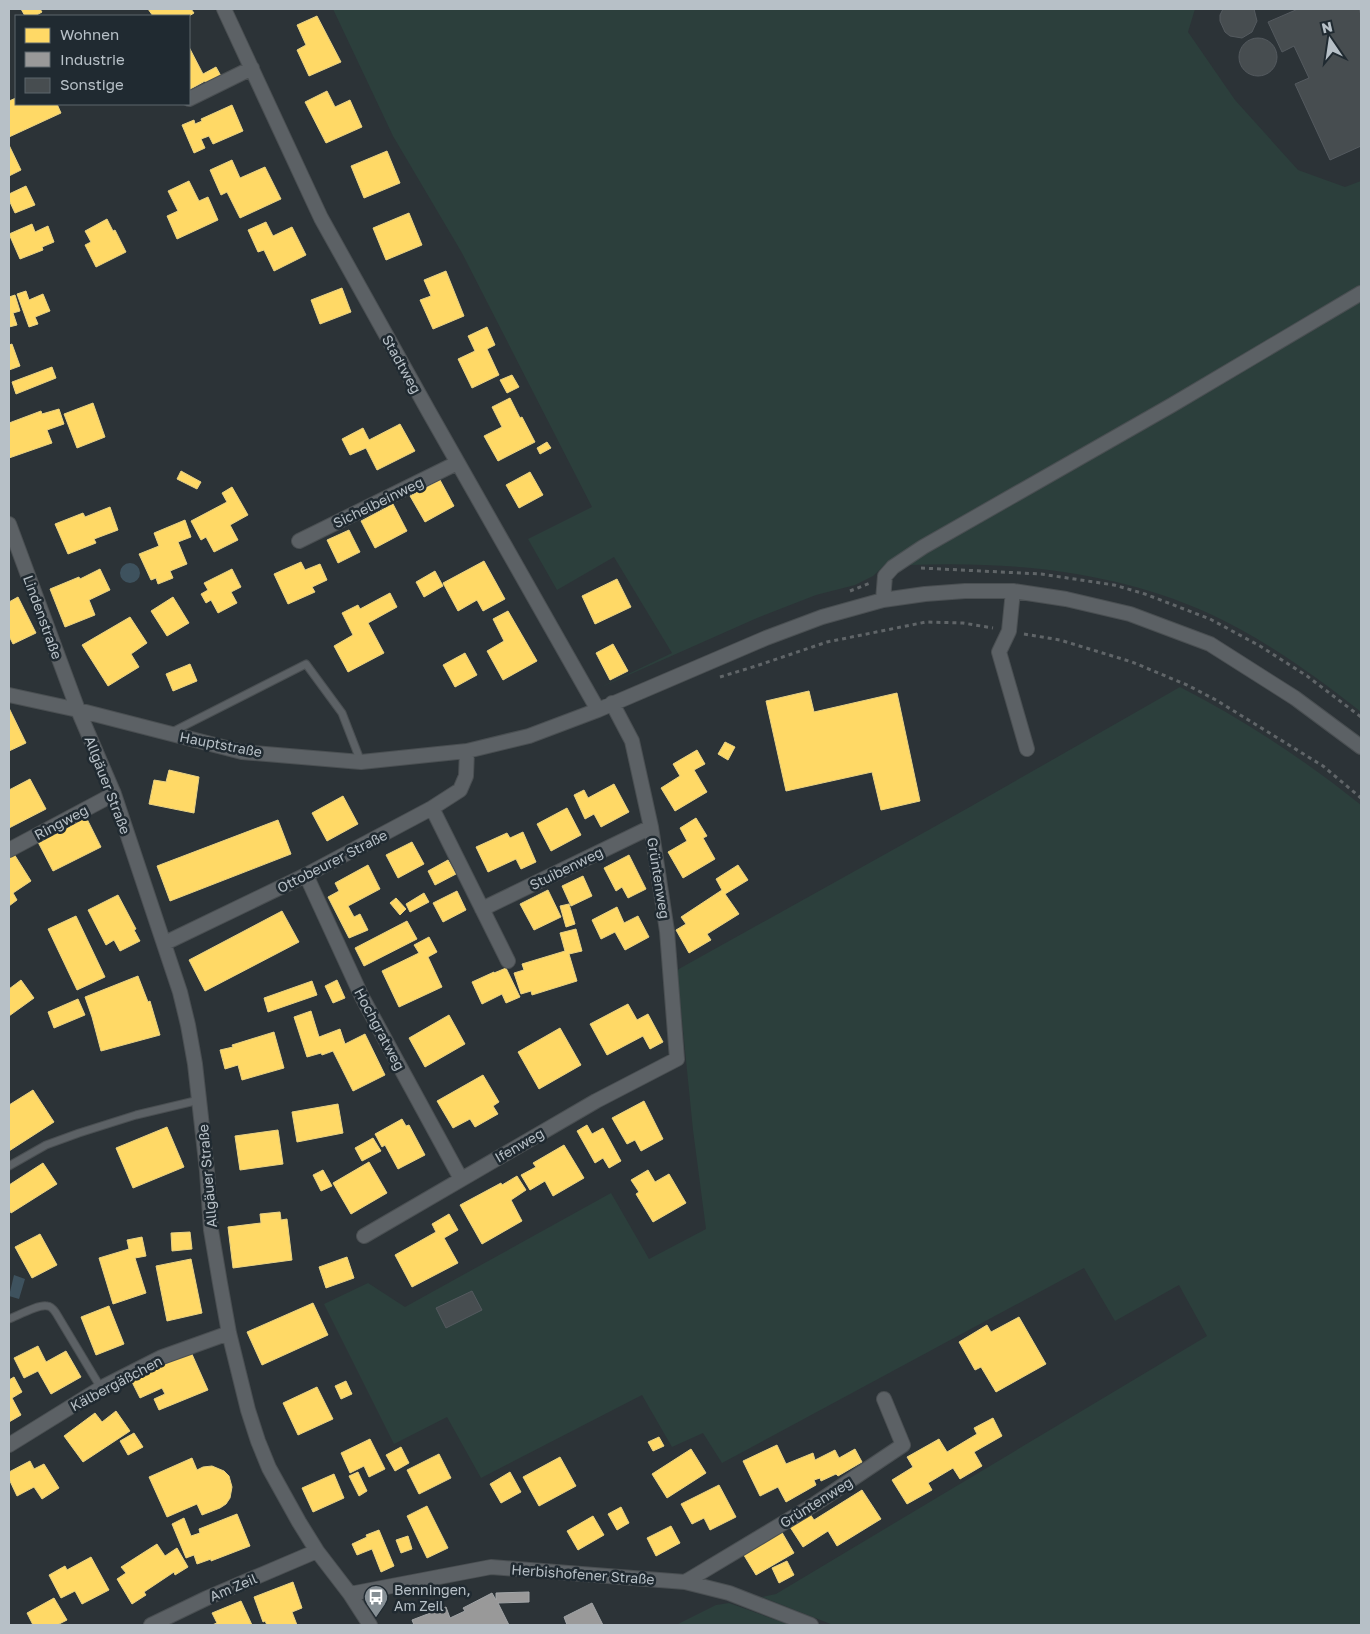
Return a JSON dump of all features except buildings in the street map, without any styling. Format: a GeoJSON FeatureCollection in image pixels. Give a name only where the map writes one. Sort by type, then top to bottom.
{"type":"FeatureCollection","features":[{"type":"Feature","properties":{"kind":"street","name":"Stadtweg"},"geometry":{"type":"LineString","coordinates":[[224,9],[321,218],[457,463],[598,710]]}},
{"type":"Feature","properties":{"kind":"street"},"geometry":{"type":"LineString","coordinates":[[190,99],[252,68]]}},
{"type":"Feature","properties":{"kind":"street"},"geometry":{"type":"LineString","coordinates":[[884,600],[885,576],[893,566],[1172,405],[1361,293]]}},
{"type":"Feature","properties":{"kind":"street","name":"Sichelbeinweg"},"geometry":{"type":"LineString","coordinates":[[300,541],[457,463]]}},
{"type":"Feature","properties":{"kind":"street","name":"Lindenstraße"},"geometry":{"type":"LineString","coordinates":[[9,524],[78,710]]}},
{"type":"Feature","properties":{"kind":"street"},"geometry":{"type":"LineString","coordinates":[[1013,591],[1009,632],[999,652],[1027,749]]}},
{"type":"Feature","properties":{"kind":"street","name":"Hauptstraße"},"geometry":{"type":"LineString","coordinates":[[9,695],[78,710],[242,752],[361,762],[467,751],[529,736],[598,710],[766,638],[819,618],[884,600],[932,593],[1013,591],[1066,599],[1130,614],[1210,644],[1295,698],[1361,747]]}},
{"type":"Feature","properties":{"kind":"street","name":"Grüntenweg"},"geometry":{"type":"LineString","coordinates":[[612,703],[632,741],[651,827],[667,931],[677,1060]]}},
{"type":"Feature","properties":{"kind":"street","name":"Allgäuer Straße"},"geometry":{"type":"LineString","coordinates":[[78,710],[114,794],[165,942],[188,1025],[199,1100],[212,1230],[229,1333],[248,1410],[269,1468],[317,1551],[350,1594],[370,1625]]}},
{"type":"Feature","properties":{"kind":"street","name":"Ottobeurer Straße"},"geometry":{"type":"LineString","coordinates":[[165,942],[306,875],[432,808],[460,790],[466,776],[467,751]]}},
{"type":"Feature","properties":{"kind":"street","name":"Ringweg"},"geometry":{"type":"LineString","coordinates":[[9,850],[114,794]]}},
{"type":"Feature","properties":{"kind":"street"},"geometry":{"type":"LineString","coordinates":[[432,808],[508,961]]}},
{"type":"Feature","properties":{"kind":"street","name":"Stuibenweg"},"geometry":{"type":"LineString","coordinates":[[482,909],[651,827]]}},
{"type":"Feature","properties":{"kind":"street","name":"Hochgratweg"},"geometry":{"type":"LineString","coordinates":[[306,875],[362,997],[461,1179]]}},
{"type":"Feature","properties":{"kind":"street","name":"Ifenweg"},"geometry":{"type":"LineString","coordinates":[[364,1236],[596,1100],[677,1060]]}},
{"type":"Feature","properties":{"kind":"street","name":"Kälbergäßchen"},"geometry":{"type":"LineString","coordinates":[[9,1446],[101,1388],[162,1357],[229,1333]]}},
{"type":"Feature","properties":{"kind":"street","name":"Grüntenweg"},"geometry":{"type":"LineString","coordinates":[[685,1582],[815,1504],[903,1445],[884,1399]]}},
{"type":"Feature","properties":{"kind":"street","name":"Am Zeil"},"geometry":{"type":"LineString","coordinates":[[152,1625],[207,1598],[317,1551]]}},
{"type":"Feature","properties":{"kind":"street","name":"Herbishofener Straße"},"geometry":{"type":"LineString","coordinates":[[350,1594],[491,1567],[685,1582],[729,1592],[811,1625]]}},
{"type":"Feature","properties":{"kind":"lane"},"geometry":{"type":"LineString","coordinates":[[169,733],[306,664],[342,713],[361,762]]}},
{"type":"Feature","properties":{"kind":"lane"},"geometry":{"type":"LineString","coordinates":[[9,1166],[46,1145],[79,1133],[136,1115],[199,1100]]}},
{"type":"Feature","properties":{"kind":"lane"},"geometry":{"type":"LineString","coordinates":[[9,1319],[46,1305],[52,1308],[101,1388]]}},
{"type":"Feature","properties":{"kind":"green space"},"geometry":{"type":"Polygon","coordinates":[[[333,9],[1195,9],[1188,32],[1235,100],[1298,170],[1345,187],[1361,181],[1361,288],[1253,353],[918,542],[888,562],[873,576],[855,585],[816,595],[757,618],[597,689],[672,653],[614,557],[557,590],[528,539],[592,507],[462,253],[393,136],[333,9]]]}},
{"type":"Feature","properties":{"kind":"green space"},"geometry":{"type":"Polygon","coordinates":[[[1361,298],[1361,712],[1325,684],[1249,634],[1208,613],[1137,587],[1100,578],[1024,567],[948,564],[910,565],[909,562],[1361,298]]]}},
{"type":"Feature","properties":{"kind":"green space"},"geometry":{"type":"Polygon","coordinates":[[[1180,687],[1274,742],[1318,772],[1361,805],[1361,1625],[833,1625],[762,1597],[776,1594],[1207,1336],[1179,1285],[1115,1321],[1084,1268],[722,1463],[703,1433],[672,1447],[642,1395],[481,1478],[447,1417],[394,1444],[324,1304],[368,1283],[405,1307],[611,1193],[649,1259],[706,1229],[693,1130],[677,970],[968,808],[1180,687]]]}},
{"type":"Feature","properties":{"kind":"green space"},"geometry":{"type":"Polygon","coordinates":[[[729,1603],[790,1625],[676,1625],[716,1605],[729,1603]]]}},
{"type":"Feature","properties":{"kind":"water"},"geometry":{"type":"Polygon","coordinates":[[[130,563],[137,566],[140,573],[137,580],[130,583],[123,580],[120,573],[123,566],[130,563]]]}},
{"type":"Feature","properties":{"kind":"water"},"geometry":{"type":"Polygon","coordinates":[[[14,1275],[25,1279],[19,1299],[9,1296],[14,1275]]]}},
{"type":"Feature","properties":{"kind":"place","name":"Benningen, Am Zeil"},"geometry":{"type":"Point","coordinates":[376,1618]}}]}
